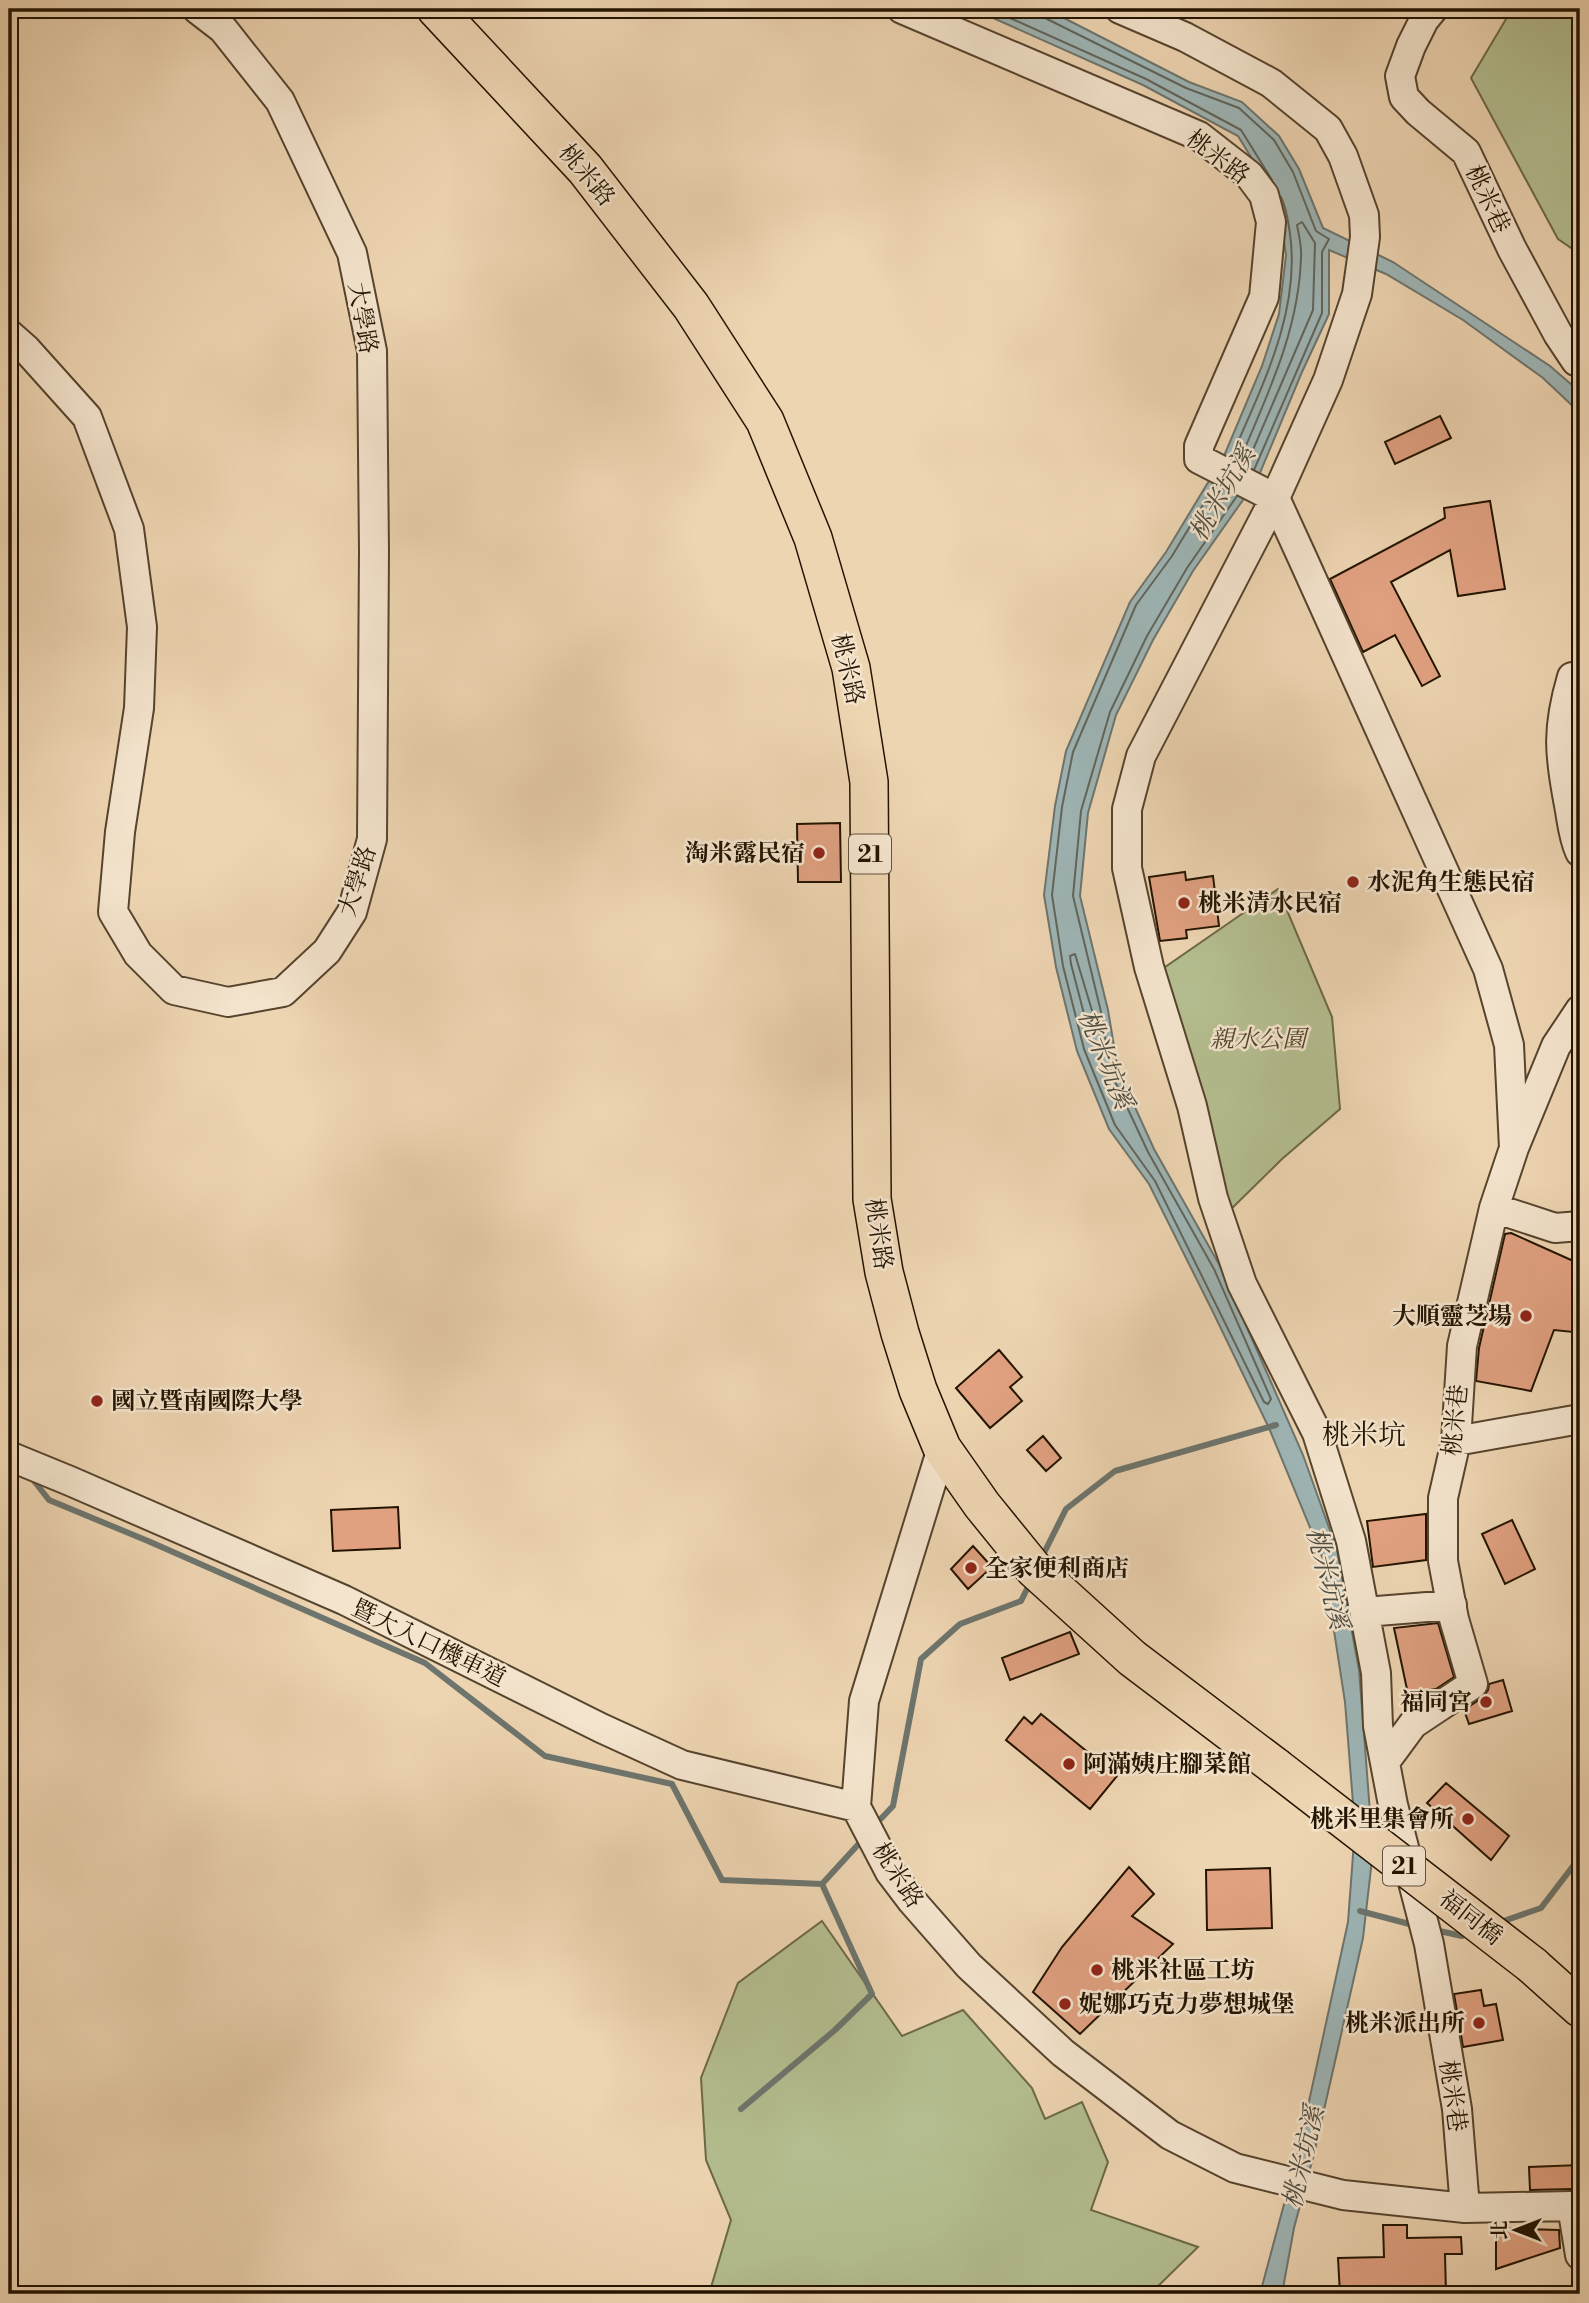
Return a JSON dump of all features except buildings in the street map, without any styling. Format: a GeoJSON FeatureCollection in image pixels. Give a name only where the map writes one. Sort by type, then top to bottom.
{"type":"FeatureCollection","features":[{"type":"Feature","properties":{"kind":"main road","name":"桃米路"},"geometry":{"type":"LineString","coordinates":[[436,9],[585,169],[691,306],[765,421],[813,538],[851,668],[869,782],[873,1199],[884,1272],[900,1333],[918,1390],[942,1448],[982,1506],[1034,1569],[1132,1658],[1276,1767]]}},
{"type":"Feature","properties":{"kind":"main road","name":"福同橋"},"geometry":{"type":"LineString","coordinates":[[1276,1767],[1532,1965],[1580,2008]]}},
{"type":"Feature","properties":{"kind":"street","name":"大學路"},"geometry":{"type":"LineString","coordinates":[[9,334],[26,349],[87,417],[129,529],[142,627],[139,708],[120,832],[113,912],[138,954],[174,990],[228,1002],[283,992],[327,951],[352,912],[372,839],[372,351],[352,253],[280,101],[223,29],[197,9]]}},
{"type":"Feature","properties":{"kind":"street","name":"桃米路"},"geometry":{"type":"LineString","coordinates":[[902,9],[1199,136],[1249,176],[1264,195],[1271,222],[1264,297],[1199,446],[1199,459],[1268,496]]}},
{"type":"Feature","properties":{"kind":"street"},"geometry":{"type":"LineString","coordinates":[[1119,9],[1185,37],[1271,83],[1328,129],[1343,156],[1364,215],[1365,237],[1357,294],[1328,380],[1268,496],[1142,756],[1127,809],[1127,868],[1149,967],[1192,1106],[1213,1198],[1242,1284],[1317,1433],[1351,1541],[1376,1673],[1378,1726],[1385,1762]]}},
{"type":"Feature","properties":{"kind":"street","name":"桃米巷"},"geometry":{"type":"LineString","coordinates":[[1433,9],[1424,20],[1411,46],[1400,76],[1404,97],[1466,152],[1512,249],[1558,334],[1576,361],[1580,362]]}},
{"type":"Feature","properties":{"kind":"street"},"geometry":{"type":"LineString","coordinates":[[1268,496],[1488,969],[1509,1045],[1514,1149]]}},
{"type":"Feature","properties":{"kind":"street"},"geometry":{"type":"LineString","coordinates":[[1572,677],[1562,710],[1559,741],[1564,783],[1580,852]]}},
{"type":"Feature","properties":{"kind":"street","name":"桃米巷"},"geometry":{"type":"LineString","coordinates":[[1465,2207],[1457,2109],[1429,1944],[1393,1805],[1385,1762],[1413,1724],[1473,1684],[1454,1619],[1443,1561],[1443,1498],[1456,1441],[1462,1346],[1494,1208],[1514,1149],[1556,1046],[1580,1010]]}},
{"type":"Feature","properties":{"kind":"street"},"geometry":{"type":"LineString","coordinates":[[1494,1208],[1555,1228],[1580,1226]]}},
{"type":"Feature","properties":{"kind":"street"},"geometry":{"type":"LineString","coordinates":[[1456,1441],[1580,1419]]}},
{"type":"Feature","properties":{"kind":"street"},"geometry":{"type":"LineString","coordinates":[[856,1807],[864,1701],[942,1448]]}},
{"type":"Feature","properties":{"kind":"street","name":"暨大入口機車道"},"geometry":{"type":"LineString","coordinates":[[9,1456],[71,1480],[344,1600],[601,1728],[682,1765],[856,1807]]}},
{"type":"Feature","properties":{"kind":"street"},"geometry":{"type":"LineString","coordinates":[[1365,1612],[1452,1605]]}},
{"type":"Feature","properties":{"kind":"street","name":"桃米路"},"geometry":{"type":"LineString","coordinates":[[856,1807],[890,1872],[968,1966],[1063,2053],[1170,2135],[1235,2168],[1330,2192],[1465,2207],[1576,2206]]}},
{"type":"Feature","properties":{"kind":"street"},"geometry":{"type":"LineString","coordinates":[[1576,2206],[1580,2255]]}},
{"type":"Feature","properties":{"kind":"green space"},"geometry":{"type":"Polygon","coordinates":[[[1512,9],[1580,9],[1580,254],[1558,239],[1471,78],[1512,9]]]}},
{"type":"Feature","properties":{"kind":"green space","name":"親水公園"},"geometry":{"type":"Polygon","coordinates":[[[1278,889],[1332,1017],[1340,1109],[1282,1159],[1224,1216],[1158,972],[1278,889]]]}},
{"type":"Feature","properties":{"kind":"green space"},"geometry":{"type":"Polygon","coordinates":[[[822,1921],[902,2036],[963,2010],[1032,2088],[1045,2119],[1082,2102],[1108,2162],[1091,2210],[1198,2247],[1150,2294],[709,2294],[731,2220],[706,2160],[701,2078],[738,1983],[822,1921]]]}},
{"type":"Feature","properties":{"kind":"water","name":"桃米坑溪"},"geometry":{"type":"Polygon","coordinates":[[[973,9],[1040,9],[1062,17],[1189,82],[1242,102],[1279,136],[1299,169],[1323,228],[1393,262],[1550,366],[1580,392],[1580,413],[1543,378],[1463,320],[1386,274],[1329,250],[1329,314],[1257,480],[1193,571],[1153,640],[1116,715],[1088,813],[1080,896],[1108,1010],[1118,1070],[1154,1149],[1220,1266],[1303,1455],[1337,1550],[1359,1670],[1373,1851],[1363,1938],[1314,2154],[1294,2228],[1282,2294],[1260,2294],[1298,2152],[1348,1922],[1355,1828],[1345,1702],[1323,1559],[1269,1428],[1212,1310],[1149,1184],[1109,1129],[1077,1051],[1056,967],[1044,895],[1055,806],[1066,751],[1130,602],[1166,552],[1224,456],[1262,366],[1279,314],[1286,255],[1279,209],[1238,136],[1143,85],[973,9]]]}},
{"type":"Feature","properties":{"kind":"waterway"},"geometry":{"type":"LineString","coordinates":[[1042,1557],[1066,1509],[1115,1471],[1276,1425]]}},
{"type":"Feature","properties":{"kind":"waterway"},"geometry":{"type":"LineString","coordinates":[[31,1477],[49,1500],[425,1663],[545,1756],[672,1784],[722,1880],[822,1884],[865,1837]]}},
{"type":"Feature","properties":{"kind":"waterway"},"geometry":{"type":"LineString","coordinates":[[874,1826],[893,1806],[921,1659],[960,1624],[1021,1601],[1030,1583]]}},
{"type":"Feature","properties":{"kind":"waterway"},"geometry":{"type":"LineString","coordinates":[[1498,1923],[1541,1908],[1580,1857]]}},
{"type":"Feature","properties":{"kind":"waterway"},"geometry":{"type":"LineString","coordinates":[[741,2109],[835,2030],[872,1994],[822,1884]]}},
{"type":"Feature","properties":{"kind":"waterway"},"geometry":{"type":"LineString","coordinates":[[1360,1911],[1417,1926]]}},
{"type":"Feature","properties":{"kind":"waterway"},"geometry":{"type":"LineString","coordinates":[[1435,1930],[1462,1936],[1471,1933]]}},
{"type":"Feature","properties":{"kind":"place","name":"淘米露民宿"},"geometry":{"type":"Point","coordinates":[819,853]}},
{"type":"Feature","properties":{"kind":"place","name":"水泥角生態民宿"},"geometry":{"type":"Point","coordinates":[1353,882]}},
{"type":"Feature","properties":{"kind":"place","name":"桃米清水民宿"},"geometry":{"type":"Point","coordinates":[1184,903]}},
{"type":"Feature","properties":{"kind":"place","name":"大順靈芝場"},"geometry":{"type":"Point","coordinates":[1526,1316]}},
{"type":"Feature","properties":{"kind":"place","name":"國立暨南國際大學"},"geometry":{"type":"Point","coordinates":[97,1401]}},
{"type":"Feature","properties":{"kind":"place","name":"全家便利商店"},"geometry":{"type":"Point","coordinates":[971,1568]}},
{"type":"Feature","properties":{"kind":"place","name":"福同宮"},"geometry":{"type":"Point","coordinates":[1486,1702]}},
{"type":"Feature","properties":{"kind":"place","name":"阿滿姨庄腳菜館"},"geometry":{"type":"Point","coordinates":[1069,1764]}},
{"type":"Feature","properties":{"kind":"place","name":"桃米里集會所"},"geometry":{"type":"Point","coordinates":[1468,1819]}},
{"type":"Feature","properties":{"kind":"place","name":"桃米社區工坊"},"geometry":{"type":"Point","coordinates":[1097,1970]}},
{"type":"Feature","properties":{"kind":"place","name":"妮娜巧克力夢想城堡"},"geometry":{"type":"Point","coordinates":[1065,2004]}},
{"type":"Feature","properties":{"kind":"place","name":"桃米派出所"},"geometry":{"type":"Point","coordinates":[1479,2023]}},
{"type":"Feature","properties":{"kind":"district","name":"桃米坑"},"geometry":{"type":"Point","coordinates":[1364,1434]}}]}
